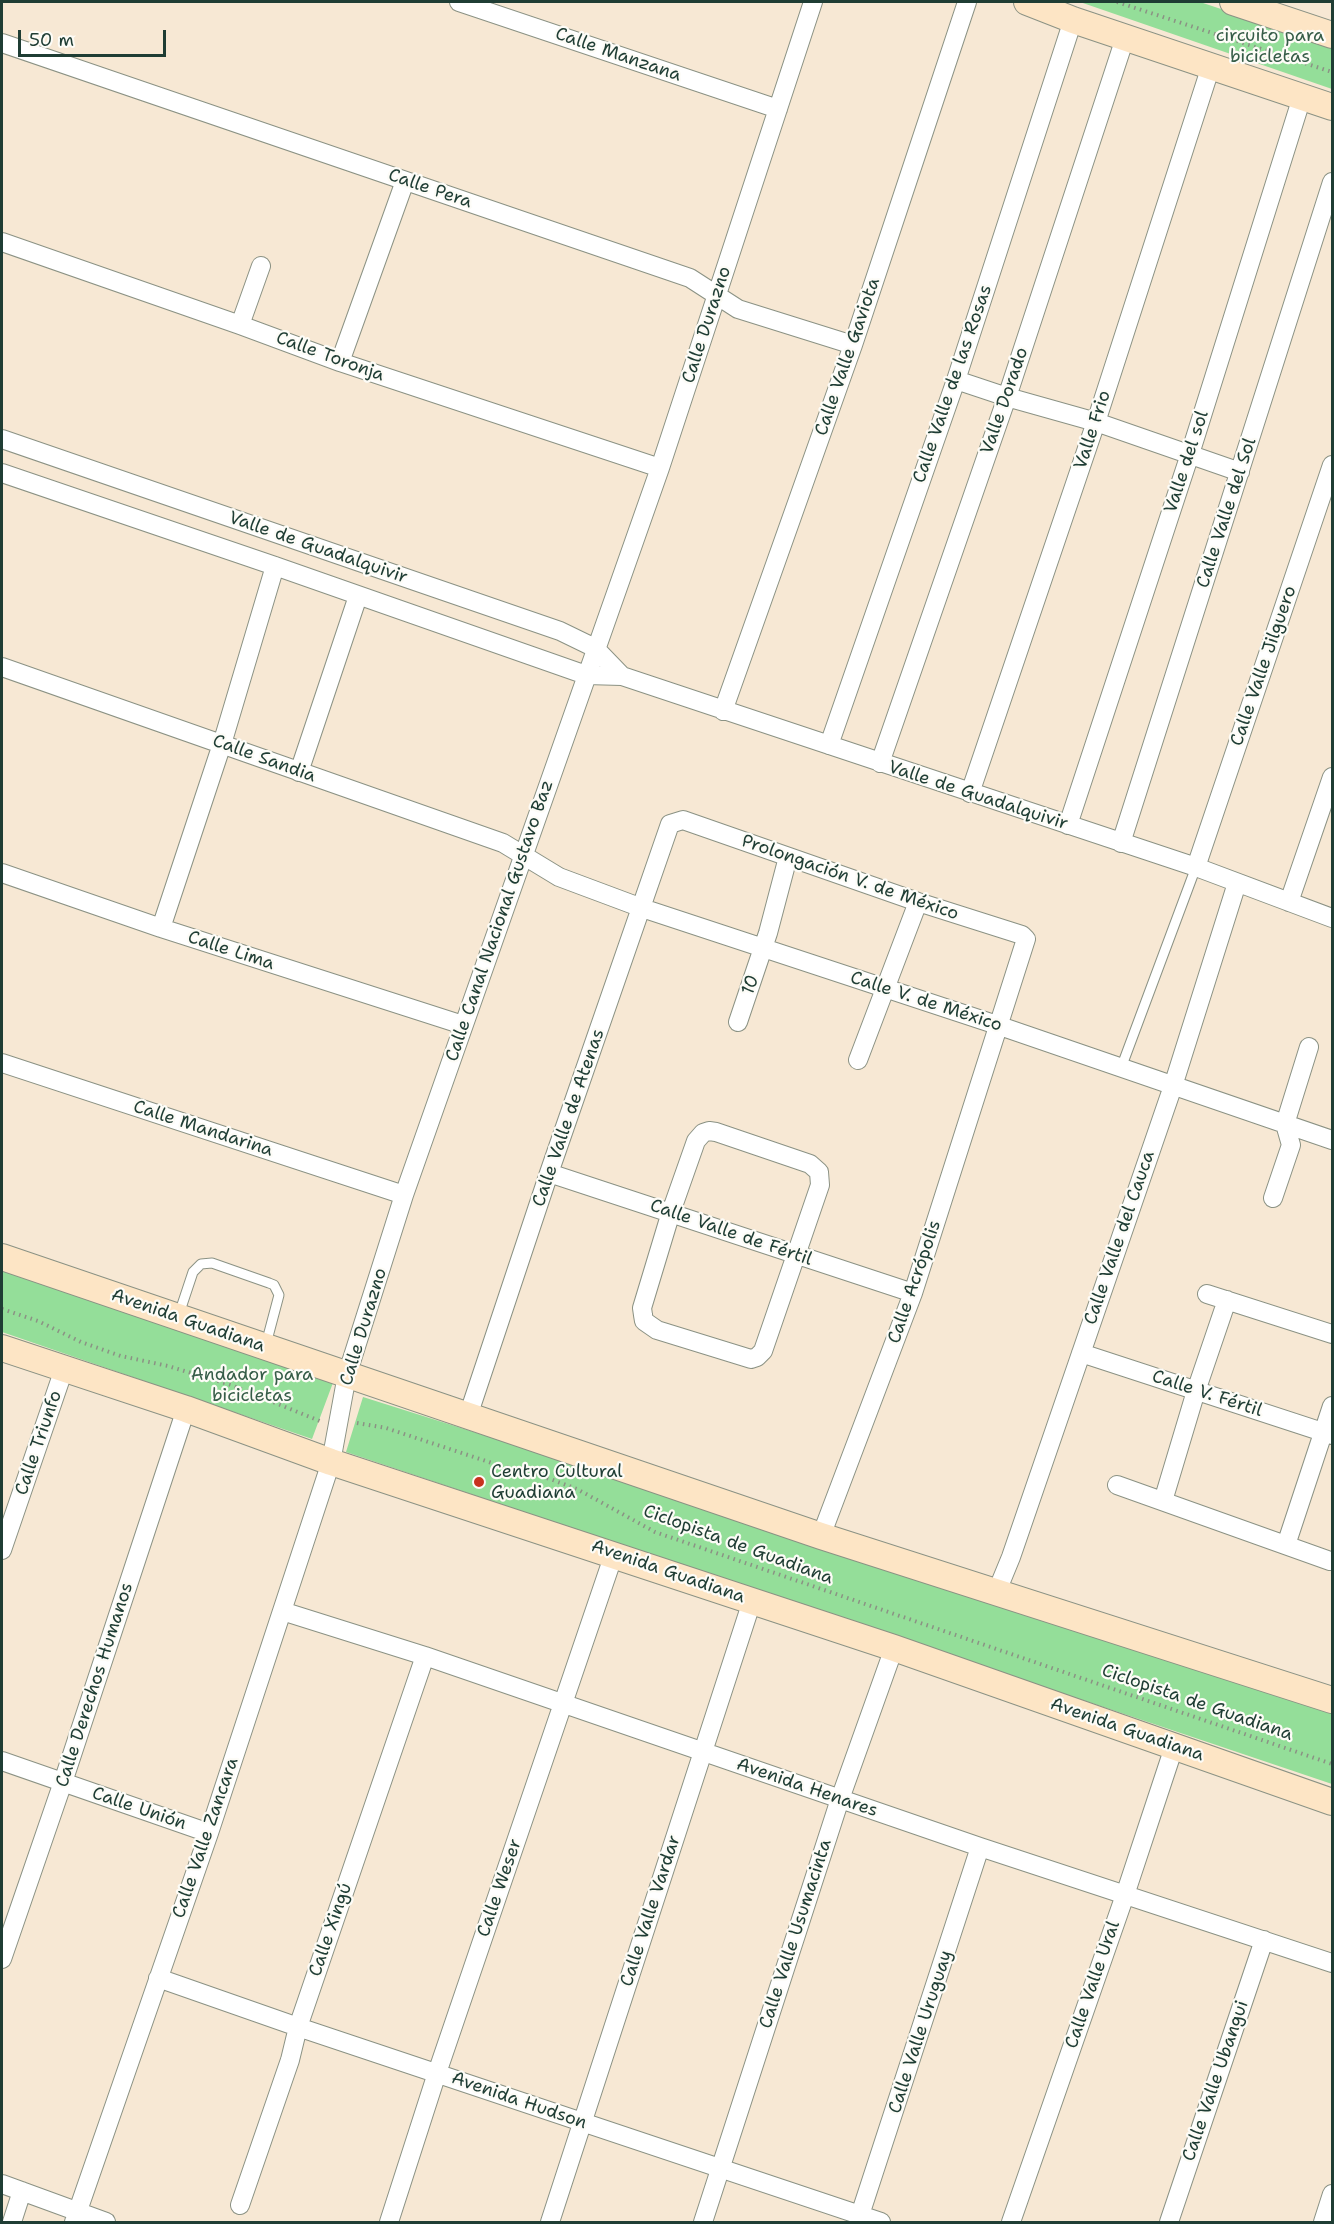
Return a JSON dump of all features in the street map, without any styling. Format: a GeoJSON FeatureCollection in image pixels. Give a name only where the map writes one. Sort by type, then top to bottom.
{"type":"FeatureCollection","features":[{"type":"Feature","properties":{"kind":"street","name":"Calle Manzana"},"geometry":{"type":"LineString","coordinates":[[459,2],[778,109]]}},
{"type":"Feature","properties":{"kind":"street","name":"Calle Durazno"},"geometry":{"type":"LineString","coordinates":[[595,648],[660,468],[813,2]]}},
{"type":"Feature","properties":{"kind":"street","name":"Calle Valle Gaviota"},"geometry":{"type":"LineString","coordinates":[[723,711],[853,345],[967,2]]}},
{"type":"Feature","properties":{"kind":"street"},"geometry":{"type":"LineString","coordinates":[[1027,2],[1125,38],[1332,107]]}},
{"type":"Feature","properties":{"kind":"street"},"geometry":{"type":"LineString","coordinates":[[1233,2],[1332,35]]}},
{"type":"Feature","properties":{"kind":"street","name":"Calle Valle de las Rosas"},"geometry":{"type":"LineString","coordinates":[[829,746],[956,380],[1073,20]]}},
{"type":"Feature","properties":{"kind":"street","name":"Valle Dorado"},"geometry":{"type":"LineString","coordinates":[[880,763],[1007,397],[1125,38]]}},
{"type":"Feature","properties":{"kind":"street","name":"Calle Pera"},"geometry":{"type":"LineString","coordinates":[[2,43],[690,278],[738,309],[853,345]]}},
{"type":"Feature","properties":{"kind":"street","name":"Valle Frio"},"geometry":{"type":"LineString","coordinates":[[970,793],[1096,422],[1211,66]]}},
{"type":"Feature","properties":{"kind":"street","name":"Valle del sol"},"geometry":{"type":"LineString","coordinates":[[1068,825],[1190,454],[1302,97]]}},
{"type":"Feature","properties":{"kind":"street"},"geometry":{"type":"LineString","coordinates":[[340,362],[405,181]]}},
{"type":"Feature","properties":{"kind":"street","name":"Calle Valle del Sol"},"geometry":{"type":"LineString","coordinates":[[1120,843],[1332,182]]}},
{"type":"Feature","properties":{"kind":"street","name":"Calle Toronja"},"geometry":{"type":"LineString","coordinates":[[2,242],[340,362],[660,468]]}},
{"type":"Feature","properties":{"kind":"street"},"geometry":{"type":"LineString","coordinates":[[240,325],[261,266]]}},
{"type":"Feature","properties":{"kind":"street"},"geometry":{"type":"LineString","coordinates":[[956,380],[1096,422],[1240,472]]}},
{"type":"Feature","properties":{"kind":"street","name":"Valle de Guadalquivir"},"geometry":{"type":"LineString","coordinates":[[2,439],[560,631],[595,648],[622,676]]}},
{"type":"Feature","properties":{"kind":"street","name":"Calle Valle Jilguero"},"geometry":{"type":"LineString","coordinates":[[1196,867],[1332,465]]}},
{"type":"Feature","properties":{"kind":"street","name":"Valle de Guadalquivir"},"geometry":{"type":"LineString","coordinates":[[2,473],[586,675],[622,676],[1196,867],[1332,918]]}},
{"type":"Feature","properties":{"kind":"street"},"geometry":{"type":"LineString","coordinates":[[161,928],[222,744],[275,566]]}},
{"type":"Feature","properties":{"kind":"street"},"geometry":{"type":"LineString","coordinates":[[299,772],[358,596]]}},
{"type":"Feature","properties":{"kind":"street","name":"Calle Canal Nacional Gustavo Baz"},"geometry":{"type":"LineString","coordinates":[[404,1195],[595,648]]}},
{"type":"Feature","properties":{"kind":"street","name":"Calle Sandia"},"geometry":{"type":"LineString","coordinates":[[2,667],[502,843],[523,857]]}},
{"type":"Feature","properties":{"kind":"street"},"geometry":{"type":"LineString","coordinates":[[1289,902],[1332,777]]}},
{"type":"Feature","properties":{"kind":"street","name":"Prolongación V. de México"},"geometry":{"type":"LineString","coordinates":[[673,821],[683,820],[918,902],[1022,935],[1026,939]]}},
{"type":"Feature","properties":{"kind":"street","name":"Calle Valle de Atenas"},"geometry":{"type":"LineString","coordinates":[[468,1416],[549,1173],[668,828],[673,821]]}},
{"type":"Feature","properties":{"kind":"street","name":"Calle V. de México"},"geometry":{"type":"LineString","coordinates":[[523,857],[559,877],[642,908],[998,1025],[1332,1140]]}},
{"type":"Feature","properties":{"kind":"street","name":"10"},"geometry":{"type":"LineString","coordinates":[[738,1023],[763,948],[788,857]]}},
{"type":"Feature","properties":{"kind":"street","name":"Calle Lima"},"geometry":{"type":"LineString","coordinates":[[2,873],[161,928],[463,1025]]}},
{"type":"Feature","properties":{"kind":"street","name":"Calle Valle del Cauca"},"geometry":{"type":"LineString","coordinates":[[997,1591],[1011,1557],[1173,1086],[1237,883]]}},
{"type":"Feature","properties":{"kind":"street"},"geometry":{"type":"LineString","coordinates":[[858,1060],[918,902]]}},
{"type":"Feature","properties":{"kind":"street","name":"Calle Acrópolis"},"geometry":{"type":"LineString","coordinates":[[821,1536],[913,1293],[1026,939]]}},
{"type":"Feature","properties":{"kind":"street"},"geometry":{"type":"LineString","coordinates":[[1273,1198],[1290,1145],[1285,1124],[1309,1047]]}},
{"type":"Feature","properties":{"kind":"street","name":"Calle Mandarina"},"geometry":{"type":"LineString","coordinates":[[2,1063],[404,1195]]}},
{"type":"Feature","properties":{"kind":"street"},"geometry":{"type":"LineString","coordinates":[[716,1132],[810,1164],[819,1172],[820,1185],[795,1255],[763,1351],[757,1358],[746,1359],[657,1330],[644,1321],[642,1308],[671,1212],[696,1141],[703,1133],[716,1132]]}},
{"type":"Feature","properties":{"kind":"street","name":"Calle Valle de Fértil"},"geometry":{"type":"LineString","coordinates":[[549,1173],[913,1293]]}},
{"type":"Feature","properties":{"kind":"street","name":"Calle Durazno"},"geometry":{"type":"LineString","coordinates":[[331,1461],[347,1375],[404,1195]]}},
{"type":"Feature","properties":{"kind":"street","name":"Avenida Guadiana"},"geometry":{"type":"LineString","coordinates":[[2,1257],[821,1536],[1332,1700]]}},
{"type":"Feature","properties":{"kind":"street"},"geometry":{"type":"LineString","coordinates":[[1207,1294],[1332,1334]]}},
{"type":"Feature","properties":{"kind":"street"},"geometry":{"type":"LineString","coordinates":[[1163,1501],[1196,1390],[1227,1300]]}},
{"type":"Feature","properties":{"kind":"street","name":"Avenida Guadiana"},"geometry":{"type":"LineString","coordinates":[[2,1348],[186,1409],[331,1461],[894,1648],[1332,1802]]}},
{"type":"Feature","properties":{"kind":"street","name":"Calle V. Fértil"},"geometry":{"type":"LineString","coordinates":[[1081,1353],[1328,1434]]}},
{"type":"Feature","properties":{"kind":"street","name":"Calle Triunfo"},"geometry":{"type":"LineString","coordinates":[[2,1550],[64,1369]]}},
{"type":"Feature","properties":{"kind":"street"},"geometry":{"type":"LineString","coordinates":[[1286,1545],[1328,1434],[1332,1406]]}},
{"type":"Feature","properties":{"kind":"street","name":"Calle Derechos Humanos"},"geometry":{"type":"LineString","coordinates":[[2,1959],[186,1409]]}},
{"type":"Feature","properties":{"kind":"street","name":"Calle Valle Zancara"},"geometry":{"type":"LineString","coordinates":[[75,2217],[209,1833],[331,1461]]}},
{"type":"Feature","properties":{"kind":"street"},"geometry":{"type":"LineString","coordinates":[[1117,1485],[1330,1560]]}},
{"type":"Feature","properties":{"kind":"street","name":"Calle Weser"},"geometry":{"type":"LineString","coordinates":[[389,2223],[437,2073],[614,1554]]}},
{"type":"Feature","properties":{"kind":"street","name":"Calle Valle Vardar"},"geometry":{"type":"LineString","coordinates":[[550,2223],[752,1600]]}},
{"type":"Feature","properties":{"kind":"street","name":"Avenida Henares"},"geometry":{"type":"LineString","coordinates":[[282,1611],[425,1656],[980,1847],[1332,1963]]}},
{"type":"Feature","properties":{"kind":"street","name":"Calle Valle Usumacinta"},"geometry":{"type":"LineString","coordinates":[[703,2223],[840,1799],[894,1648]]}},
{"type":"Feature","properties":{"kind":"street","name":"Calle Xingú"},"geometry":{"type":"LineString","coordinates":[[240,2205],[290,2060],[297,2027],[425,1656]]}},
{"type":"Feature","properties":{"kind":"street","name":"Calle Valle Ural"},"geometry":{"type":"LineString","coordinates":[[1011,2223],[1174,1747]]}},
{"type":"Feature","properties":{"kind":"street","name":"Calle Unión"},"geometry":{"type":"LineString","coordinates":[[2,1761],[209,1833]]}},
{"type":"Feature","properties":{"kind":"street","name":"Calle Valle Uruguay"},"geometry":{"type":"LineString","coordinates":[[860,2216],[980,1847]]}},
{"type":"Feature","properties":{"kind":"street","name":"Calle Valle Ubangui"},"geometry":{"type":"LineString","coordinates":[[1169,2223],[1264,1940]]}},
{"type":"Feature","properties":{"kind":"street","name":"Avenida Hudson"},"geometry":{"type":"LineString","coordinates":[[158,1978],[881,2223]]}},
{"type":"Feature","properties":{"kind":"street"},"geometry":{"type":"LineString","coordinates":[[2,2184],[22,2191],[75,2217],[106,2223]]}},
{"type":"Feature","properties":{"kind":"street"},"geometry":{"type":"LineString","coordinates":[[12,2223],[22,2191]]}},
{"type":"Feature","properties":{"kind":"street"},"geometry":{"type":"LineString","coordinates":[[1323,2223],[1332,2194]]}},
{"type":"Feature","properties":{"kind":"lane"},"geometry":{"type":"LineString","coordinates":[[1121,1068],[1196,867]]}},
{"type":"Feature","properties":{"kind":"lane"},"geometry":{"type":"LineString","coordinates":[[178,1318],[196,1267],[212,1263],[269,1282],[278,1290],[279,1301],[266,1347]]}},
{"type":"Feature","properties":{"kind":"path"},"geometry":{"type":"LineString","coordinates":[[1117,2],[1332,72]]}},
{"type":"Feature","properties":{"kind":"path","name":"Ciclopista de Guadiana"},"geometry":{"type":"LineString","coordinates":[[2,1309],[38,1321],[81,1342],[121,1356],[168,1366],[231,1385],[322,1422],[338,1424],[360,1422],[386,1428],[492,1463],[550,1479],[577,1489],[655,1532],[1332,1764]]}},
{"type":"Feature","properties":{"kind":"green space","name":"circuito para bicicletas"},"geometry":{"type":"Polygon","coordinates":[[[1080,2],[1200,2],[1332,46],[1332,89],[1080,2]]]}},
{"type":"Feature","properties":{"kind":"green space","name":"Andador para bicicletas"},"geometry":{"type":"Polygon","coordinates":[[[2,1266],[334,1380],[312,1439],[2,1332],[2,1266]]]}},
{"type":"Feature","properties":{"kind":"green space"},"geometry":{"type":"Polygon","coordinates":[[[363,1397],[1332,1703],[1332,1784],[346,1452],[363,1397]]]}},
{"type":"Feature","properties":{"kind":"place","name":"Centro Cultural Guadiana"},"geometry":{"type":"Point","coordinates":[479,1482]}}]}
